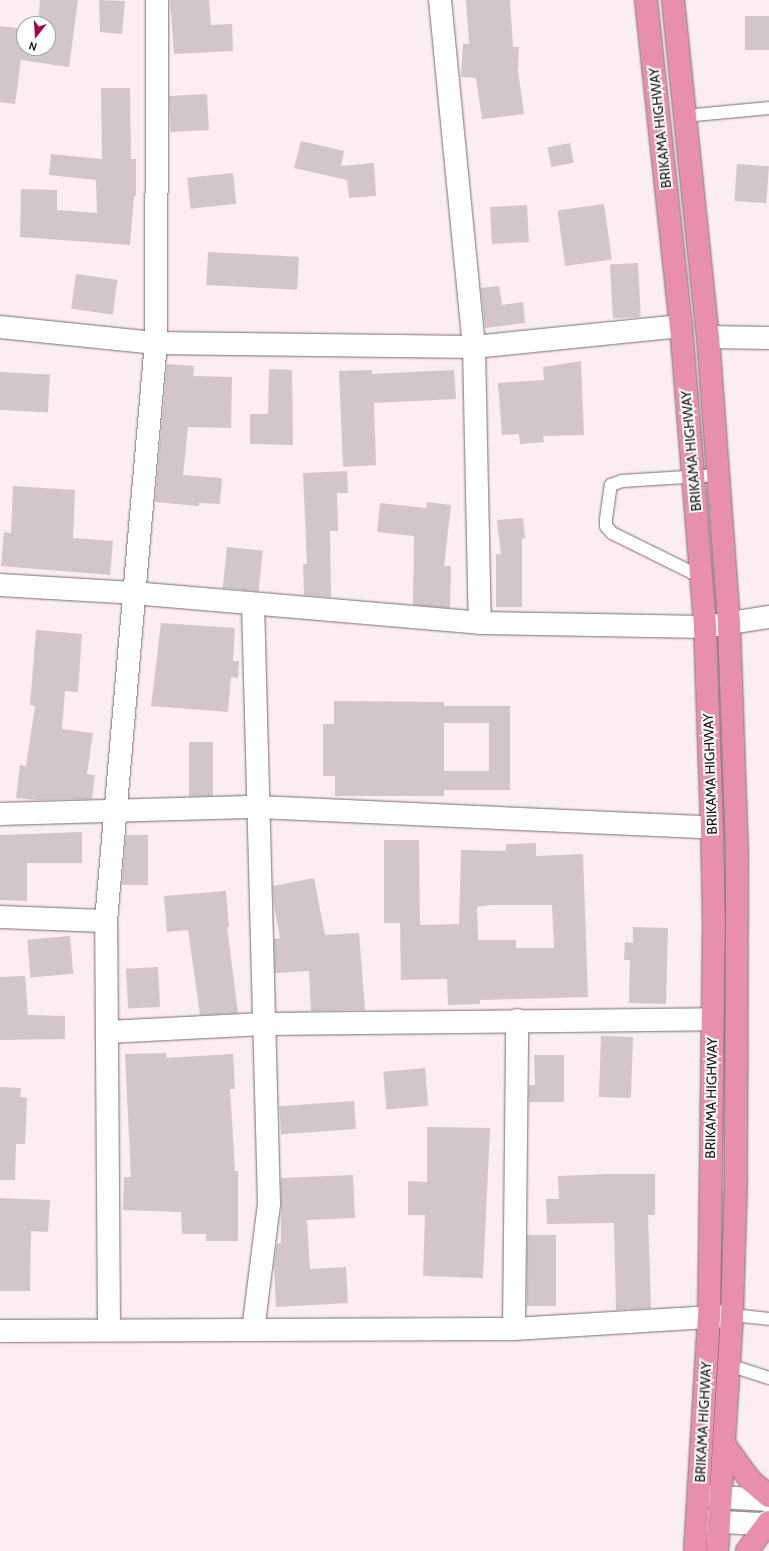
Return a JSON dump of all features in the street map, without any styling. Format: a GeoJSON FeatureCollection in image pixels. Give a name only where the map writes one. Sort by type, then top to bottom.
{"type":"FeatureCollection","features":[{"type":"Feature","properties":{"kind":"highway","name":"BRIKAMA HIGHWAY"},"geometry":{"type":"LineString","coordinates":[[646,0],[681,326],[693,476],[705,627],[712,828],[714,920],[708,1316],[699,1496],[694,1551]]}},
{"type":"Feature","properties":{"kind":"highway","name":"BRIKAMA HIGHWAY"},"geometry":{"type":"LineString","coordinates":[[673,0],[708,337],[729,625],[737,854],[738,1040],[732,1315],[717,1551]]}},
{"type":"Feature","properties":{"kind":"highway"},"geometry":{"type":"LineString","coordinates":[[724,1444],[750,1480],[769,1496]]}},
{"type":"Feature","properties":{"kind":"highway"},"geometry":{"type":"LineString","coordinates":[[747,1551],[769,1521]]}},
{"type":"Feature","properties":{"kind":"street"},"geometry":{"type":"LineString","coordinates":[[109,1330],[106,920],[113,812],[156,343],[157,0]]}},
{"type":"Feature","properties":{"kind":"street"},"geometry":{"type":"LineString","coordinates":[[440,0],[474,347],[480,623]]}},
{"type":"Feature","properties":{"kind":"street"},"geometry":{"type":"LineString","coordinates":[[0,327],[156,343],[474,347],[681,326]]}},
{"type":"Feature","properties":{"kind":"street"},"geometry":{"type":"LineString","coordinates":[[708,337],[769,338]]}},
{"type":"Feature","properties":{"kind":"street"},"geometry":{"type":"LineString","coordinates":[[0,585],[134,593],[480,623],[705,627],[729,625],[769,617]]}},
{"type":"Feature","properties":{"kind":"street"},"geometry":{"type":"LineString","coordinates":[[253,604],[270,1204],[253,1330]]}},
{"type":"Feature","properties":{"kind":"street"},"geometry":{"type":"LineString","coordinates":[[0,814],[258,807],[712,828]]}},
{"type":"Feature","properties":{"kind":"street"},"geometry":{"type":"LineString","coordinates":[[0,917],[106,920]]}},
{"type":"Feature","properties":{"kind":"street"},"geometry":{"type":"LineString","coordinates":[[108,1032],[264,1024],[712,1019]]}},
{"type":"Feature","properties":{"kind":"street"},"geometry":{"type":"LineString","coordinates":[[514,1329],[517,1020]]}},
{"type":"Feature","properties":{"kind":"street"},"geometry":{"type":"LineString","coordinates":[[0,1331],[514,1329],[732,1315]]}},
{"type":"Feature","properties":{"kind":"street"},"geometry":{"type":"LineString","coordinates":[[699,1496],[769,1500]]}},
{"type":"Feature","properties":{"kind":"street"},"geometry":{"type":"LineString","coordinates":[[697,1521],[762,1524],[769,1521]]}},
{"type":"Feature","properties":{"kind":"lane"},"geometry":{"type":"LineString","coordinates":[[685,116],[769,108]]}},
{"type":"Feature","properties":{"kind":"lane"},"geometry":{"type":"LineString","coordinates":[[701,577],[612,533],[606,526],[611,485],[616,482],[718,475]]}},
{"type":"Feature","properties":{"kind":"lane"},"geometry":{"type":"LineString","coordinates":[[732,1315],[769,1319]]}},
{"type":"Feature","properties":{"kind":"lane"},"geometry":{"type":"LineString","coordinates":[[729,1365],[769,1378]]}},
{"type":"Feature","properties":{"kind":"building"},"geometry":{"type":"Polygon","coordinates":[[[40,0],[78,0],[69,67],[21,60],[15,104],[0,102],[0,26],[16,28],[16,56],[56,56],[56,16],[39,16],[40,0]]]}},
{"type":"Feature","properties":{"kind":"building"},"geometry":{"type":"Polygon","coordinates":[[[99,0],[125,1],[122,34],[100,32],[99,0]]]}},
{"type":"Feature","properties":{"kind":"building"},"geometry":{"type":"Polygon","coordinates":[[[170,0],[209,0],[211,25],[232,24],[233,51],[174,54],[170,0]]]}},
{"type":"Feature","properties":{"kind":"building"},"geometry":{"type":"Polygon","coordinates":[[[466,0],[510,0],[513,47],[519,47],[518,71],[524,114],[482,119],[476,78],[461,77],[463,44],[469,44],[466,0]]]}},
{"type":"Feature","properties":{"kind":"building"},"geometry":{"type":"Polygon","coordinates":[[[745,16],[769,16],[769,50],[745,50],[745,16]]]}},
{"type":"Feature","properties":{"kind":"building"},"geometry":{"type":"Polygon","coordinates":[[[101,88],[130,88],[131,159],[136,159],[136,196],[134,196],[130,245],[20,237],[21,189],[57,190],[57,210],[97,213],[96,180],[49,175],[51,154],[102,159],[101,88]]]}},
{"type":"Feature","properties":{"kind":"building"},"geometry":{"type":"Polygon","coordinates":[[[207,94],[209,130],[171,132],[169,96],[207,94]]]}},
{"type":"Feature","properties":{"kind":"building"},"geometry":{"type":"Polygon","coordinates":[[[301,141],[344,151],[341,166],[374,163],[376,196],[349,198],[347,180],[294,168],[301,141]]]}},
{"type":"Feature","properties":{"kind":"building"},"geometry":{"type":"Polygon","coordinates":[[[570,143],[574,163],[551,167],[547,147],[570,143]]]}},
{"type":"Feature","properties":{"kind":"building"},"geometry":{"type":"Polygon","coordinates":[[[737,164],[769,166],[766,203],[734,201],[737,164]]]}},
{"type":"Feature","properties":{"kind":"building"},"geometry":{"type":"Polygon","coordinates":[[[233,173],[236,204],[190,209],[187,178],[233,173]]]}},
{"type":"Feature","properties":{"kind":"building"},"geometry":{"type":"Polygon","coordinates":[[[604,204],[612,259],[565,266],[557,211],[604,204]]]}},
{"type":"Feature","properties":{"kind":"building"},"geometry":{"type":"Polygon","coordinates":[[[527,205],[529,242],[492,244],[490,207],[527,205]]]}},
{"type":"Feature","properties":{"kind":"building"},"geometry":{"type":"Polygon","coordinates":[[[208,252],[299,257],[297,290],[206,285],[208,252]]]}},
{"type":"Feature","properties":{"kind":"building"},"geometry":{"type":"Polygon","coordinates":[[[638,263],[641,317],[613,318],[610,264],[638,263]]]}},
{"type":"Feature","properties":{"kind":"building"},"geometry":{"type":"Polygon","coordinates":[[[76,274],[118,280],[113,315],[71,309],[76,274]]]}},
{"type":"Feature","properties":{"kind":"building"},"geometry":{"type":"Polygon","coordinates":[[[499,286],[502,305],[523,302],[525,323],[485,328],[481,288],[499,286]]]}},
{"type":"Feature","properties":{"kind":"building"},"geometry":{"type":"Polygon","coordinates":[[[581,361],[584,435],[543,436],[544,442],[520,444],[519,434],[502,435],[498,383],[544,380],[543,367],[581,361]]]}},
{"type":"Feature","properties":{"kind":"building"},"geometry":{"type":"Polygon","coordinates":[[[167,364],[194,366],[193,376],[232,377],[231,428],[188,427],[183,475],[222,478],[220,504],[199,503],[199,506],[155,502],[167,364]]]}},
{"type":"Feature","properties":{"kind":"building"},"geometry":{"type":"Polygon","coordinates":[[[269,369],[292,370],[293,445],[250,444],[250,414],[268,414],[269,369]]]}},
{"type":"Feature","properties":{"kind":"building"},"geometry":{"type":"Polygon","coordinates":[[[372,370],[372,374],[454,370],[456,399],[374,403],[376,465],[343,467],[339,371],[372,370]]]}},
{"type":"Feature","properties":{"kind":"building"},"geometry":{"type":"Polygon","coordinates":[[[0,372],[50,375],[48,413],[0,410],[0,372]]]}},
{"type":"Feature","properties":{"kind":"building"},"geometry":{"type":"Polygon","coordinates":[[[347,471],[348,493],[337,493],[338,531],[330,531],[331,597],[304,595],[303,564],[307,564],[303,473],[347,471]]]}},
{"type":"Feature","properties":{"kind":"building"},"geometry":{"type":"Polygon","coordinates":[[[13,486],[75,490],[73,538],[113,541],[110,575],[1,566],[4,532],[11,533],[13,486]]]}},
{"type":"Feature","properties":{"kind":"building"},"geometry":{"type":"Polygon","coordinates":[[[427,502],[451,505],[444,566],[451,566],[450,608],[413,605],[414,536],[377,532],[380,503],[426,508],[427,502]]]}},
{"type":"Feature","properties":{"kind":"building"},"geometry":{"type":"Polygon","coordinates":[[[523,518],[525,538],[522,539],[522,607],[496,607],[496,554],[501,554],[497,520],[523,518]]]}},
{"type":"Feature","properties":{"kind":"building"},"geometry":{"type":"Polygon","coordinates":[[[227,547],[263,551],[259,592],[223,588],[227,547]]]}},
{"type":"Feature","properties":{"kind":"building"},"geometry":{"type":"Polygon","coordinates":[[[161,623],[235,628],[233,661],[239,661],[238,678],[231,677],[228,712],[151,706],[161,623]]]}},
{"type":"Feature","properties":{"kind":"building"},"geometry":{"type":"Polygon","coordinates":[[[36,630],[82,634],[78,692],[65,691],[62,729],[93,733],[87,774],[95,775],[92,799],[37,800],[16,798],[20,765],[26,766],[35,706],[30,705],[36,630]]]}},
{"type":"Feature","properties":{"kind":"building"},"geometry":{"type":"Polygon","coordinates":[[[334,701],[444,702],[444,706],[510,706],[510,790],[444,790],[444,796],[335,796],[335,776],[323,776],[323,724],[334,724],[334,701]],[[444,723],[444,771],[489,771],[489,723],[444,723]]]}},
{"type":"Feature","properties":{"kind":"building"},"geometry":{"type":"Polygon","coordinates":[[[189,742],[213,742],[213,796],[189,796],[189,742]]]}},
{"type":"Feature","properties":{"kind":"building"},"geometry":{"type":"Polygon","coordinates":[[[82,832],[82,863],[27,863],[27,901],[0,900],[0,835],[82,832]]]}},
{"type":"Feature","properties":{"kind":"building"},"geometry":{"type":"Polygon","coordinates":[[[126,835],[148,835],[148,885],[122,885],[126,835]]]}},
{"type":"Feature","properties":{"kind":"building"},"geometry":{"type":"Polygon","coordinates":[[[384,840],[419,840],[420,925],[459,924],[461,850],[506,851],[506,844],[536,843],[536,856],[583,854],[588,997],[480,1000],[480,1004],[448,1005],[447,979],[401,980],[400,923],[384,923],[384,840]],[[489,905],[477,907],[478,940],[516,940],[516,948],[554,948],[552,905],[489,905]]]}},
{"type":"Feature","properties":{"kind":"building"},"geometry":{"type":"Polygon","coordinates":[[[314,878],[325,935],[359,933],[365,1010],[311,1011],[309,971],[275,973],[274,939],[280,938],[274,905],[273,886],[314,878]]]}},
{"type":"Feature","properties":{"kind":"building"},"geometry":{"type":"Polygon","coordinates":[[[226,891],[229,927],[227,927],[238,1013],[200,1015],[188,930],[167,932],[164,896],[226,891]]]}},
{"type":"Feature","properties":{"kind":"building"},"geometry":{"type":"Polygon","coordinates":[[[633,927],[668,928],[666,1004],[629,1003],[630,960],[624,960],[625,942],[633,943],[633,927]]]}},
{"type":"Feature","properties":{"kind":"building"},"geometry":{"type":"Polygon","coordinates":[[[70,936],[73,974],[30,978],[27,940],[70,936]]]}},
{"type":"Feature","properties":{"kind":"building"},"geometry":{"type":"Polygon","coordinates":[[[158,967],[160,1007],[128,1009],[126,969],[158,967]]]}},
{"type":"Feature","properties":{"kind":"building"},"geometry":{"type":"Polygon","coordinates":[[[25,976],[28,1015],[65,1016],[65,1039],[0,1040],[0,977],[25,976]]]}},
{"type":"Feature","properties":{"kind":"building"},"geometry":{"type":"Polygon","coordinates":[[[601,1036],[633,1037],[631,1098],[599,1097],[601,1036]]]}},
{"type":"Feature","properties":{"kind":"building"},"geometry":{"type":"Polygon","coordinates":[[[166,1053],[166,1058],[233,1054],[235,1089],[230,1089],[235,1171],[238,1171],[238,1241],[206,1241],[206,1234],[182,1234],[181,1212],[123,1210],[124,1177],[131,1177],[125,1054],[166,1053]]]}},
{"type":"Feature","properties":{"kind":"building"},"geometry":{"type":"Polygon","coordinates":[[[534,1055],[564,1055],[564,1102],[529,1102],[529,1085],[535,1085],[534,1055]]]}},
{"type":"Feature","properties":{"kind":"building"},"geometry":{"type":"Polygon","coordinates":[[[425,1068],[428,1106],[386,1110],[383,1072],[425,1068]]]}},
{"type":"Feature","properties":{"kind":"building"},"geometry":{"type":"Polygon","coordinates":[[[0,1087],[21,1088],[20,1097],[27,1098],[25,1144],[16,1144],[15,1180],[0,1180],[0,1087]]]}},
{"type":"Feature","properties":{"kind":"building"},"geometry":{"type":"Polygon","coordinates":[[[354,1101],[356,1129],[281,1134],[279,1106],[354,1101]]]}},
{"type":"Feature","properties":{"kind":"building"},"geometry":{"type":"Polygon","coordinates":[[[427,1127],[490,1128],[483,1278],[423,1276],[425,1215],[408,1215],[408,1181],[427,1182],[427,1127]]]}},
{"type":"Feature","properties":{"kind":"building"},"geometry":{"type":"Polygon","coordinates":[[[655,1174],[655,1215],[648,1215],[651,1308],[616,1310],[614,1223],[547,1224],[546,1199],[559,1199],[558,1176],[655,1174]]]}},
{"type":"Feature","properties":{"kind":"building"},"geometry":{"type":"Polygon","coordinates":[[[353,1175],[355,1218],[307,1220],[310,1269],[346,1267],[348,1303],[276,1307],[274,1265],[277,1244],[281,1243],[281,1178],[353,1175]]]}},
{"type":"Feature","properties":{"kind":"building"},"geometry":{"type":"Polygon","coordinates":[[[0,1198],[50,1200],[48,1232],[31,1231],[30,1291],[0,1291],[0,1198]]]}},
{"type":"Feature","properties":{"kind":"building"},"geometry":{"type":"Polygon","coordinates":[[[527,1235],[556,1235],[556,1306],[527,1306],[527,1235]]]}}]}
